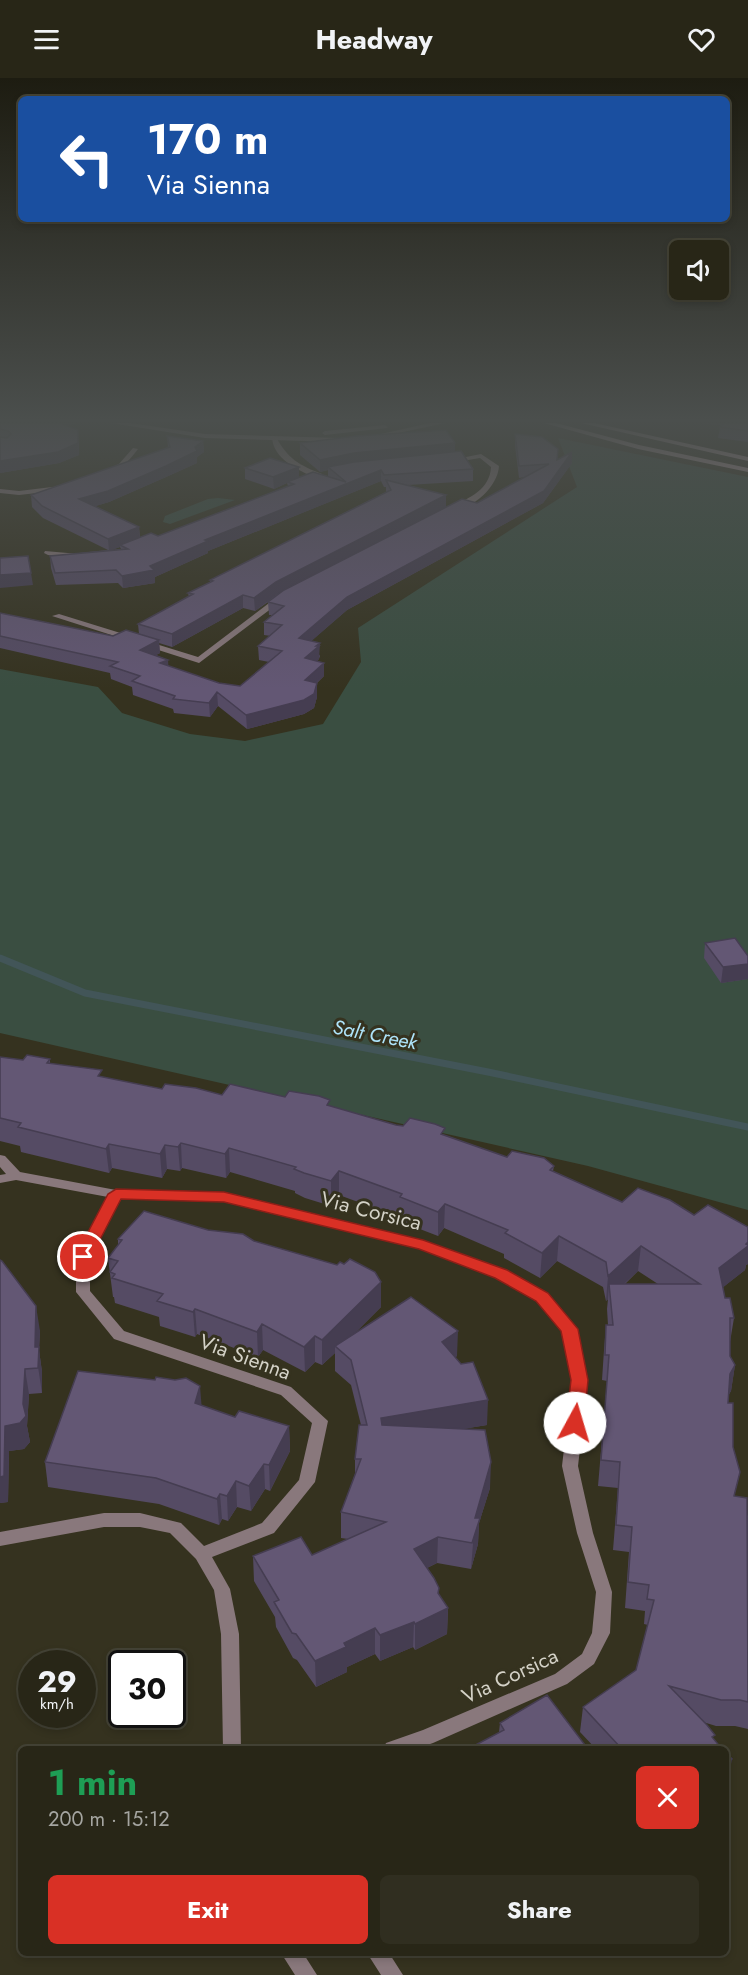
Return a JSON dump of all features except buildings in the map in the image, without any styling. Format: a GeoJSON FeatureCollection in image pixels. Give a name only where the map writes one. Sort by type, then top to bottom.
{"type":"FeatureCollection","features":[{"type":"Feature","properties":{"kind":"street"},"geometry":{"type":"LineString","coordinates":[[444,514],[448,512]]}},
{"type":"Feature","properties":{"kind":"street"},"geometry":{"type":"LineString","coordinates":[[48,553],[93,557]]}},
{"type":"Feature","properties":{"kind":"street"},"geometry":{"type":"LineString","coordinates":[[56,616],[199,660],[227,636],[290,594]]}},
{"type":"Feature","properties":{"kind":"street"},"geometry":{"type":"LineString","coordinates":[[0,1159],[16,1176]]}},
{"type":"Feature","properties":{"kind":"street","name":"Via Corsica"},"geometry":{"type":"LineString","coordinates":[[0,1179],[16,1176],[116,1194],[224,1197],[423,1245],[501,1274],[542,1297],[569,1329],[580,1380],[570,1466],[585,1533],[604,1592],[601,1633],[588,1659],[561,1679],[427,1737],[401,1746]]}},
{"type":"Feature","properties":{"kind":"street","name":"Via Sienna"},"geometry":{"type":"LineString","coordinates":[[116,1194],[83,1257],[83,1292],[119,1335],[286,1391],[320,1421],[307,1482],[268,1528],[202,1554]]}},
{"type":"Feature","properties":{"kind":"street"},"geometry":{"type":"LineString","coordinates":[[0,1539],[104,1520],[140,1520],[174,1528],[202,1554],[222,1589],[230,1634],[232,1746]]}},
{"type":"Feature","properties":{"kind":"street"},"geometry":{"type":"LineString","coordinates":[[293,1956],[307,1975]]}},
{"type":"Feature","properties":{"kind":"street"},"geometry":{"type":"LineString","coordinates":[[379,1956],[393,1975]]}},
{"type":"Feature","properties":{"kind":"green space"},"geometry":{"type":"Polygon","coordinates":[[[176,512],[204,512],[170,524],[163,522],[165,516],[176,512]]]}},
{"type":"Feature","properties":{"kind":"green space"},"geometry":{"type":"Polygon","coordinates":[[[539,512],[748,512],[748,1210],[588,1166],[0,1033],[0,669],[98,687],[122,713],[190,734],[245,741],[323,724],[361,662],[358,628],[539,512]]]}},
{"type":"Feature","properties":{"kind":"waterway","name":"Salt Creek"},"geometry":{"type":"LineString","coordinates":[[0,958],[85,993],[488,1072],[748,1127]]}},
{"type":"Feature","properties":{"kind":"route"},"geometry":{"type":"LineString","coordinates":[[83,1257],[116,1194],[224,1197],[423,1245],[501,1274],[542,1297],[569,1329],[580,1380],[575,1423]]}}]}
